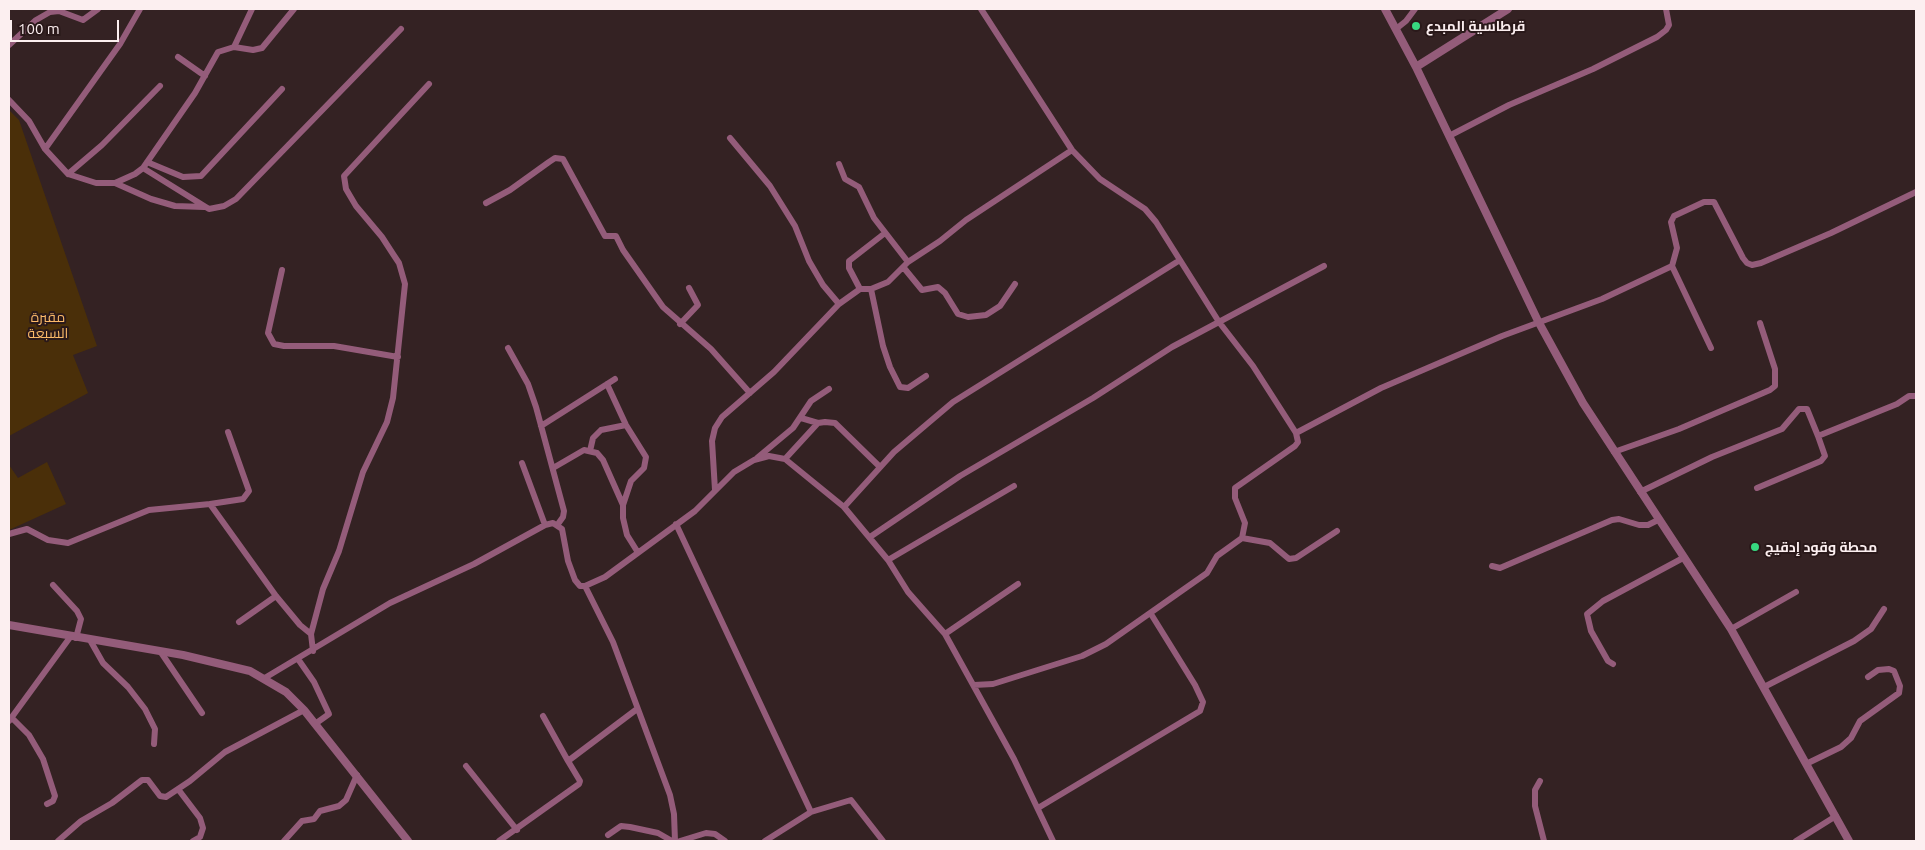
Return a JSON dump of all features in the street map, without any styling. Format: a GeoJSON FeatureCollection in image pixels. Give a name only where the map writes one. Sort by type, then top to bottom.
{"type":"FeatureCollection","features":[{"type":"Feature","properties":{"kind":"street"},"geometry":{"type":"LineString","coordinates":[[9,45],[36,20],[50,12],[59,11],[83,20],[98,9]]}},
{"type":"Feature","properties":{"kind":"street"},"geometry":{"type":"LineString","coordinates":[[45,149],[115,52],[140,9]]}},
{"type":"Feature","properties":{"kind":"street"},"geometry":{"type":"LineString","coordinates":[[234,47],[252,9]]}},
{"type":"Feature","properties":{"kind":"street"},"geometry":{"type":"LineString","coordinates":[[115,183],[135,174],[145,165],[205,76],[218,52],[234,47],[253,50],[262,48],[294,9]]}},
{"type":"Feature","properties":{"kind":"street"},"geometry":{"type":"LineString","coordinates":[[974,685],[993,684],[1082,656],[1106,644],[1151,614],[1174,595],[1207,574],[1216,556],[1242,538],[1245,523],[1235,498],[1235,488],[1298,442],[1296,433],[1253,366],[1219,322],[1156,222],[1145,209],[1100,179],[1072,150],[981,9]]}},
{"type":"Feature","properties":{"kind":"street"},"geometry":{"type":"LineString","coordinates":[[1385,9],[1416,67],[1538,321],[1582,403],[1731,629],[1850,841]]}},
{"type":"Feature","properties":{"kind":"street"},"geometry":{"type":"LineString","coordinates":[[1396,29],[1406,21],[1415,9]]}},
{"type":"Feature","properties":{"kind":"street"},"geometry":{"type":"LineString","coordinates":[[1416,67],[1508,9]]}},
{"type":"Feature","properties":{"kind":"street"},"geometry":{"type":"LineString","coordinates":[[1449,136],[1509,105],[1592,69],[1657,37],[1669,25],[1666,9]]}},
{"type":"Feature","properties":{"kind":"street"},"geometry":{"type":"LineString","coordinates":[[9,100],[29,121],[45,149],[68,174],[86,181],[115,183],[151,199],[175,206],[215,209],[236,199],[402,30]]}},
{"type":"Feature","properties":{"kind":"street"},"geometry":{"type":"LineString","coordinates":[[178,57],[205,76]]}},
{"type":"Feature","properties":{"kind":"street"},"geometry":{"type":"LineString","coordinates":[[313,651],[311,634],[323,589],[339,551],[363,472],[386,422],[393,398],[405,284],[399,263],[382,237],[361,214],[346,189],[344,176],[429,84]]}},
{"type":"Feature","properties":{"kind":"street"},"geometry":{"type":"LineString","coordinates":[[68,174],[102,146],[160,86]]}},
{"type":"Feature","properties":{"kind":"street"},"geometry":{"type":"LineString","coordinates":[[145,165],[183,177],[201,176],[282,89]]}},
{"type":"Feature","properties":{"kind":"street"},"geometry":{"type":"LineString","coordinates":[[730,138],[770,186],[795,226],[809,261],[824,285],[840,304]]}},
{"type":"Feature","properties":{"kind":"street"},"geometry":{"type":"LineString","coordinates":[[715,490],[712,441],[714,428],[722,417],[774,372],[840,304],[860,289],[871,288],[888,282],[906,265],[966,220],[1072,150]]}},
{"type":"Feature","properties":{"kind":"street"},"geometry":{"type":"LineString","coordinates":[[486,203],[510,190],[555,158],[563,159],[605,236],[616,236],[647,287],[680,324],[711,349],[750,393]]}},
{"type":"Feature","properties":{"kind":"street"},"geometry":{"type":"LineString","coordinates":[[839,164],[845,179],[859,187],[874,218],[922,290],[938,287],[946,293],[958,314],[968,317],[986,315],[1000,306],[1015,284]]}},
{"type":"Feature","properties":{"kind":"street"},"geometry":{"type":"LineString","coordinates":[[145,165],[205,207]]}},
{"type":"Feature","properties":{"kind":"street"},"geometry":{"type":"LineString","coordinates":[[1712,348],[1672,266],[1677,248],[1672,218],[1704,202],[1714,202],[1743,258],[1748,265],[1752,265],[1831,234],[1916,192]]}},
{"type":"Feature","properties":{"kind":"street"},"geometry":{"type":"LineString","coordinates":[[860,289],[849,268],[849,261],[885,233]]}},
{"type":"Feature","properties":{"kind":"street"},"geometry":{"type":"LineString","coordinates":[[844,506],[910,436],[953,402],[1180,260]]}},
{"type":"Feature","properties":{"kind":"street"},"geometry":{"type":"LineString","coordinates":[[870,537],[960,476],[1093,398],[1172,347],[1324,266]]}},
{"type":"Feature","properties":{"kind":"street"},"geometry":{"type":"LineString","coordinates":[[1296,433],[1381,388],[1538,321],[1602,299],[1672,266]]}},
{"type":"Feature","properties":{"kind":"street"},"geometry":{"type":"LineString","coordinates":[[282,270],[268,333],[274,344],[284,346],[334,346],[398,357]]}},
{"type":"Feature","properties":{"kind":"street"},"geometry":{"type":"LineString","coordinates":[[680,324],[698,303],[689,288]]}},
{"type":"Feature","properties":{"kind":"street"},"geometry":{"type":"LineString","coordinates":[[871,288],[883,346],[890,367],[900,387],[908,388],[926,376]]}},
{"type":"Feature","properties":{"kind":"street"},"geometry":{"type":"LineString","coordinates":[[1614,452],[1679,429],[1770,390],[1774,386],[1776,369],[1760,323]]}},
{"type":"Feature","properties":{"kind":"street"},"geometry":{"type":"LineString","coordinates":[[508,348],[528,384],[553,468],[564,512],[558,524]]}},
{"type":"Feature","properties":{"kind":"street"},"geometry":{"type":"LineString","coordinates":[[540,426],[615,379]]}},
{"type":"Feature","properties":{"kind":"street"},"geometry":{"type":"LineString","coordinates":[[607,384],[626,425],[646,457],[644,468],[631,481],[624,505],[623,518],[627,535],[637,551]]}},
{"type":"Feature","properties":{"kind":"street"},"geometry":{"type":"LineString","coordinates":[[558,524],[562,529],[568,561],[575,580],[580,586],[585,586],[605,577],[637,551],[695,511],[734,472],[754,460],[801,418],[811,401],[829,389]]}},
{"type":"Feature","properties":{"kind":"street"},"geometry":{"type":"LineString","coordinates":[[1818,436],[1897,404],[1909,396],[1916,396]]}},
{"type":"Feature","properties":{"kind":"street"},"geometry":{"type":"LineString","coordinates":[[1640,492],[1712,457],[1782,429],[1799,409],[1807,409],[1825,456],[1821,461],[1757,488]]}},
{"type":"Feature","properties":{"kind":"street"},"geometry":{"type":"LineString","coordinates":[[801,418],[818,423],[835,423],[880,467]]}},
{"type":"Feature","properties":{"kind":"street"},"geometry":{"type":"LineString","coordinates":[[784,459],[818,423]]}},
{"type":"Feature","properties":{"kind":"street"},"geometry":{"type":"LineString","coordinates":[[590,451],[593,438],[600,430],[626,425]]}},
{"type":"Feature","properties":{"kind":"street"},"geometry":{"type":"LineString","coordinates":[[9,534],[27,529],[48,540],[68,543],[149,510],[243,499],[249,491],[228,432]]}},
{"type":"Feature","properties":{"kind":"street"},"geometry":{"type":"LineString","coordinates":[[553,468],[584,450],[597,453],[603,460],[624,505]]}},
{"type":"Feature","properties":{"kind":"street"},"geometry":{"type":"LineString","coordinates":[[754,460],[769,456],[784,459],[844,506],[870,537],[888,560],[908,592],[946,634],[1038,808],[1053,841]]}},
{"type":"Feature","properties":{"kind":"street"},"geometry":{"type":"LineString","coordinates":[[522,463],[545,525]]}},
{"type":"Feature","properties":{"kind":"street"},"geometry":{"type":"LineString","coordinates":[[888,560],[1014,486]]}},
{"type":"Feature","properties":{"kind":"street"},"geometry":{"type":"LineString","coordinates":[[210,504],[276,596],[300,625],[311,634]]}},
{"type":"Feature","properties":{"kind":"street"},"geometry":{"type":"LineString","coordinates":[[1492,566],[1500,568],[1612,520],[1619,519],[1639,526],[1648,525],[1658,520]]}},
{"type":"Feature","properties":{"kind":"street"},"geometry":{"type":"LineString","coordinates":[[263,679],[313,651],[390,603],[474,564],[545,525],[558,524]]}},
{"type":"Feature","properties":{"kind":"street"},"geometry":{"type":"LineString","coordinates":[[676,524],[811,812]]}},
{"type":"Feature","properties":{"kind":"street"},"geometry":{"type":"LineString","coordinates":[[1242,538],[1270,543],[1289,559],[1296,558],[1336,531]]}},
{"type":"Feature","properties":{"kind":"street"},"geometry":{"type":"LineString","coordinates":[[1613,664],[1608,661],[1591,631],[1587,614],[1590,609],[1643,578],[1683,558]]}},
{"type":"Feature","properties":{"kind":"street"},"geometry":{"type":"LineString","coordinates":[[946,634],[1018,584]]}},
{"type":"Feature","properties":{"kind":"street"},"geometry":{"type":"LineString","coordinates":[[47,804],[53,801],[54,796],[43,759],[29,735],[10,719],[35,683],[73,637],[81,619],[77,611],[53,585]]}},
{"type":"Feature","properties":{"kind":"street"},"geometry":{"type":"LineString","coordinates":[[585,586],[613,642],[670,795],[674,814],[673,841],[658,833],[621,826],[608,836]]}},
{"type":"Feature","properties":{"kind":"street"},"geometry":{"type":"LineString","coordinates":[[1731,629],[1796,592]]}},
{"type":"Feature","properties":{"kind":"street"},"geometry":{"type":"LineString","coordinates":[[238,622],[276,596]]}},
{"type":"Feature","properties":{"kind":"street"},"geometry":{"type":"LineString","coordinates":[[1764,687],[1854,641],[1871,629],[1884,609]]}},
{"type":"Feature","properties":{"kind":"street"},"geometry":{"type":"LineString","coordinates":[[1038,808],[1200,711],[1203,702],[1195,685],[1151,614]]}},
{"type":"Feature","properties":{"kind":"street"},"geometry":{"type":"LineString","coordinates":[[9,626],[160,651],[250,671],[286,692],[304,710],[408,841]]}},
{"type":"Feature","properties":{"kind":"street"},"geometry":{"type":"LineString","coordinates":[[90,640],[103,663],[128,687],[145,709],[155,729],[154,744]]}},
{"type":"Feature","properties":{"kind":"street"},"geometry":{"type":"LineString","coordinates":[[160,651],[202,713]]}},
{"type":"Feature","properties":{"kind":"street"},"geometry":{"type":"LineString","coordinates":[[298,659],[314,682],[329,714],[315,724]]}},
{"type":"Feature","properties":{"kind":"street"},"geometry":{"type":"LineString","coordinates":[[1806,764],[1841,747],[1851,738],[1860,721],[1899,693],[1900,686],[1894,671],[1889,669],[1878,670],[1868,677]]}},
{"type":"Feature","properties":{"kind":"street"},"geometry":{"type":"LineString","coordinates":[[568,761],[637,709]]}},
{"type":"Feature","properties":{"kind":"street"},"geometry":{"type":"LineString","coordinates":[[58,841],[81,821],[118,799],[142,780],[148,780],[162,798],[178,789],[225,752],[304,710]]}},
{"type":"Feature","properties":{"kind":"street"},"geometry":{"type":"LineString","coordinates":[[499,841],[579,784],[580,781],[543,716]]}},
{"type":"Feature","properties":{"kind":"street"},"geometry":{"type":"LineString","coordinates":[[466,766],[516,830]]}},
{"type":"Feature","properties":{"kind":"street"},"geometry":{"type":"LineString","coordinates":[[284,841],[302,822],[314,819],[320,811],[339,806],[346,800],[356,775]]}},
{"type":"Feature","properties":{"kind":"street"},"geometry":{"type":"LineString","coordinates":[[1540,781],[1535,790],[1535,806],[1544,841]]}},
{"type":"Feature","properties":{"kind":"street"},"geometry":{"type":"LineString","coordinates":[[178,789],[200,818],[202,828],[200,837],[193,841]]}},
{"type":"Feature","properties":{"kind":"street"},"geometry":{"type":"LineString","coordinates":[[765,841],[811,812],[852,800],[883,841]]}},
{"type":"Feature","properties":{"kind":"street"},"geometry":{"type":"LineString","coordinates":[[1796,841],[1836,816]]}},
{"type":"Feature","properties":{"kind":"street"},"geometry":{"type":"LineString","coordinates":[[680,841],[706,833],[715,834],[725,841]]}},
{"type":"Feature","properties":{"kind":"green space","name":"مقبرة السبعة"},"geometry":{"type":"Polygon","coordinates":[[[9,110],[19,120],[97,346],[73,355],[88,393],[9,436],[9,110]]]}},
{"type":"Feature","properties":{"kind":"green space"},"geometry":{"type":"Polygon","coordinates":[[[47,462],[66,504],[9,530],[9,465],[18,478],[47,462]]]}},
{"type":"Feature","properties":{"kind":"place","name":"قرطاسية المبدع"},"geometry":{"type":"Point","coordinates":[1416,26]}},
{"type":"Feature","properties":{"kind":"place","name":"محطة وقود إدقيج"},"geometry":{"type":"Point","coordinates":[1755,547]}}]}
